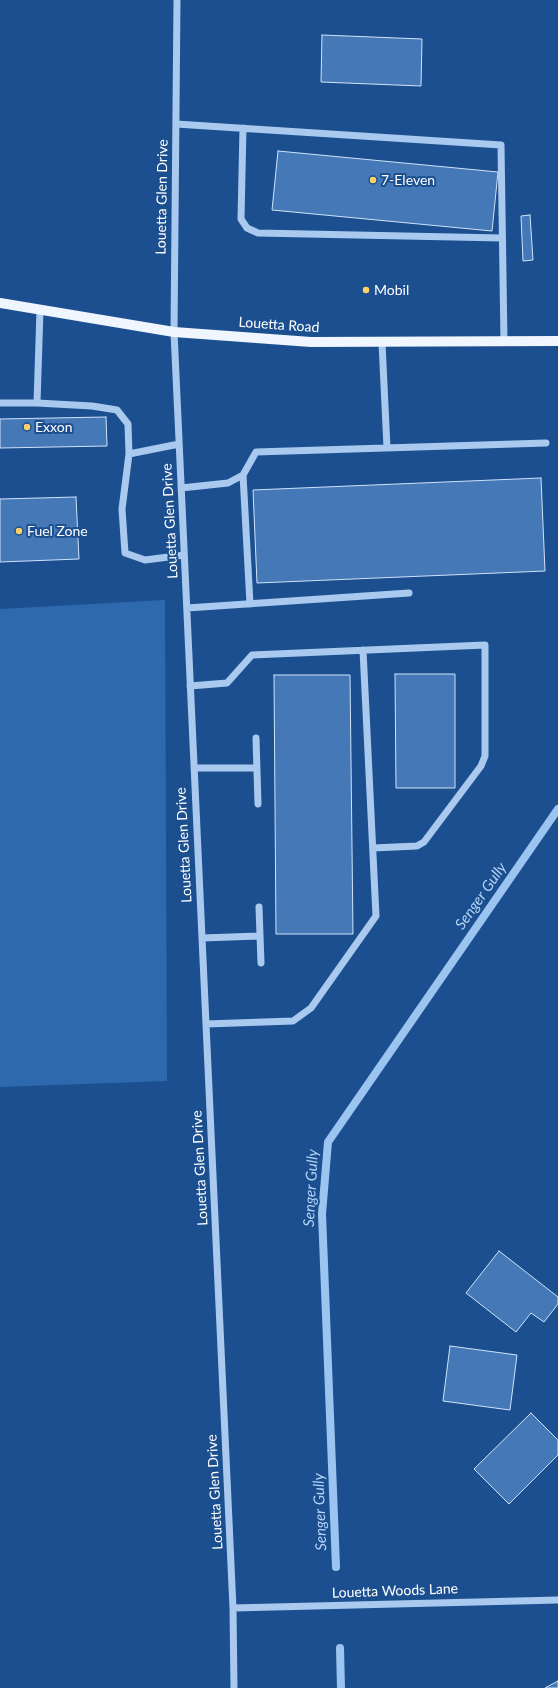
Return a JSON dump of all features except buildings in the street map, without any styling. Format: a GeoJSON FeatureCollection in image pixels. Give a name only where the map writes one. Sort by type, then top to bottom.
{"type":"FeatureCollection","features":[{"type":"Feature","properties":{"kind":"main road","name":"Louetta Road"},"geometry":{"type":"LineString","coordinates":[[0,303],[174,332],[311,342],[382,343],[558,341]]}},
{"type":"Feature","properties":{"kind":"street","name":"Louetta Glen Drive"},"geometry":{"type":"LineString","coordinates":[[177,0],[174,332],[233,1608],[234,1688]]}},
{"type":"Feature","properties":{"kind":"street"},"geometry":{"type":"LineString","coordinates":[[176,124],[501,145],[504,342]]}},
{"type":"Feature","properties":{"kind":"street"},"geometry":{"type":"LineString","coordinates":[[243,128],[241,218],[247,228],[258,233],[502,238]]}},
{"type":"Feature","properties":{"kind":"street"},"geometry":{"type":"LineString","coordinates":[[37,403],[40,310]]}},
{"type":"Feature","properties":{"kind":"street"},"geometry":{"type":"LineString","coordinates":[[382,343],[387,448]]}},
{"type":"Feature","properties":{"kind":"street"},"geometry":{"type":"LineString","coordinates":[[0,403],[37,403],[92,406],[118,410],[128,424],[129,454],[122,509],[125,553],[145,560],[184,555]]}},
{"type":"Feature","properties":{"kind":"street"},"geometry":{"type":"LineString","coordinates":[[250,604],[243,475],[256,452],[546,443]]}},
{"type":"Feature","properties":{"kind":"street"},"geometry":{"type":"LineString","coordinates":[[129,454],[179,444]]}},
{"type":"Feature","properties":{"kind":"street"},"geometry":{"type":"LineString","coordinates":[[181,488],[228,482],[243,475]]}},
{"type":"Feature","properties":{"kind":"street"},"geometry":{"type":"LineString","coordinates":[[187,608],[409,593]]}},
{"type":"Feature","properties":{"kind":"street"},"geometry":{"type":"LineString","coordinates":[[190,686],[227,683],[252,655],[485,645],[486,756],[481,766],[424,842],[417,846],[373,848]]}},
{"type":"Feature","properties":{"kind":"street"},"geometry":{"type":"LineString","coordinates":[[206,1024],[293,1021],[311,1008],[376,916],[363,650]]}},
{"type":"Feature","properties":{"kind":"street"},"geometry":{"type":"LineString","coordinates":[[256,738],[258,804]]}},
{"type":"Feature","properties":{"kind":"street"},"geometry":{"type":"LineString","coordinates":[[194,768],[257,768]]}},
{"type":"Feature","properties":{"kind":"street"},"geometry":{"type":"LineString","coordinates":[[259,907],[261,964]]}},
{"type":"Feature","properties":{"kind":"street"},"geometry":{"type":"LineString","coordinates":[[202,938],[259,936]]}},
{"type":"Feature","properties":{"kind":"street","name":"Louetta Woods Lane"},"geometry":{"type":"LineString","coordinates":[[233,1608],[558,1600]]}},
{"type":"Feature","properties":{"kind":"shaded area"},"geometry":{"type":"Polygon","coordinates":[[[165,600],[167,1081],[0,1087],[0,609],[165,600]]]}},
{"type":"Feature","properties":{"kind":"waterway","name":"Senger Gully"},"geometry":{"type":"LineString","coordinates":[[336,1567],[322,1214],[328,1142],[558,809]]}},
{"type":"Feature","properties":{"kind":"waterway","name":"Senger Gully"},"geometry":{"type":"LineString","coordinates":[[340,1648],[341,1688]]}},
{"type":"Feature","properties":{"kind":"place","name":"7-Eleven"},"geometry":{"type":"Point","coordinates":[373,180]}},
{"type":"Feature","properties":{"kind":"place","name":"Mobil"},"geometry":{"type":"Point","coordinates":[366,290]}},
{"type":"Feature","properties":{"kind":"place","name":"Exxon"},"geometry":{"type":"Point","coordinates":[27,427]}},
{"type":"Feature","properties":{"kind":"place","name":"Fuel Zone"},"geometry":{"type":"Point","coordinates":[19,531]}}]}
